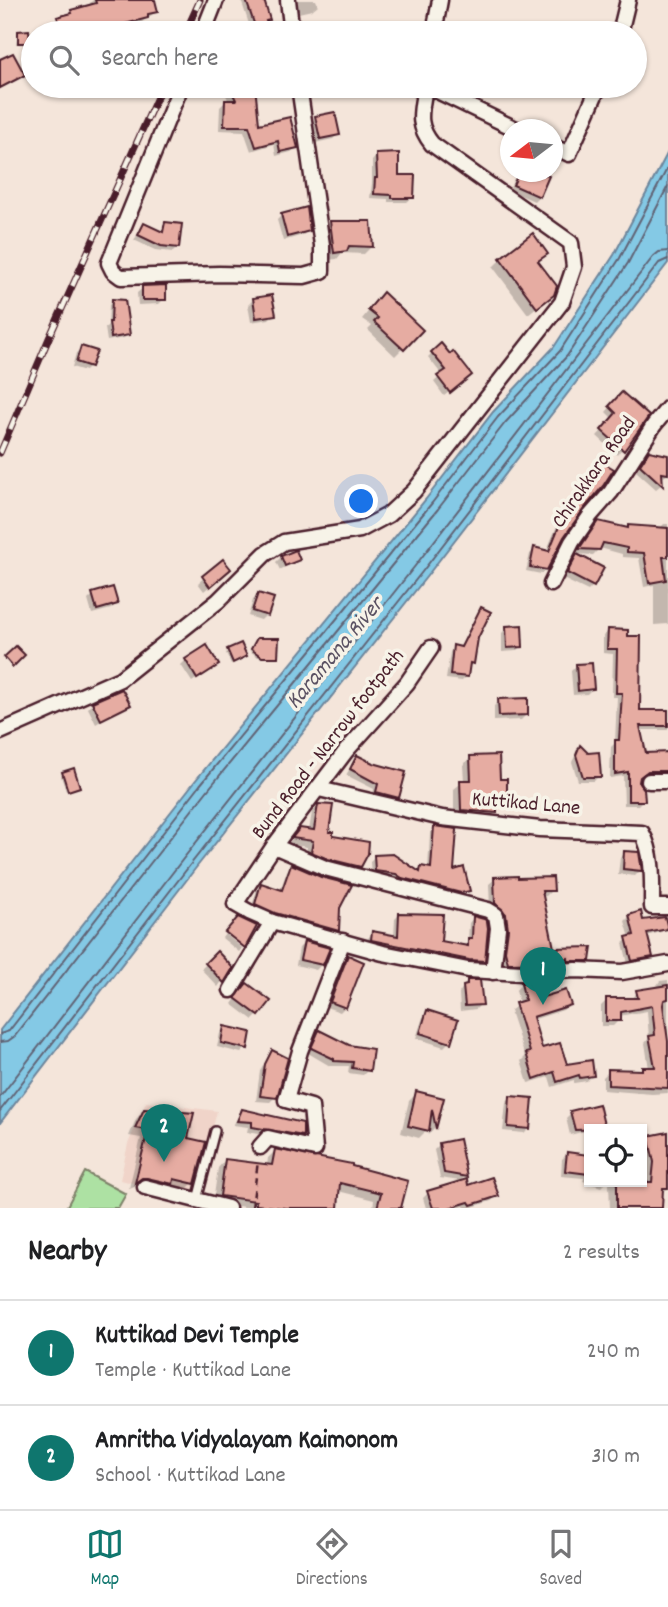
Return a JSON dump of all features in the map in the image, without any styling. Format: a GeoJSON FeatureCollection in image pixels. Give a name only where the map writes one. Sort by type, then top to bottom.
{"type":"FeatureCollection","features":[{"type":"Feature","properties":{"kind":"street"},"geometry":{"type":"LineString","coordinates":[[208,21],[216,0]]}},
{"type":"Feature","properties":{"kind":"street"},"geometry":{"type":"LineString","coordinates":[[288,0],[291,21]]}},
{"type":"Feature","properties":{"kind":"street"},"geometry":{"type":"LineString","coordinates":[[436,21],[440,0]]}},
{"type":"Feature","properties":{"kind":"street"},"geometry":{"type":"LineString","coordinates":[[623,21],[628,0]]}},
{"type":"Feature","properties":{"kind":"street"},"geometry":{"type":"LineString","coordinates":[[176,98],[109,263],[113,271],[121,277],[219,274],[304,276],[321,271],[323,244],[301,98]]}},
{"type":"Feature","properties":{"kind":"street"},"geometry":{"type":"LineString","coordinates":[[0,732],[120,679],[218,601],[265,554],[284,542],[360,530],[388,514],[414,491],[562,302],[574,267],[571,243],[432,144],[423,133],[420,122],[424,98]]}},
{"type":"Feature","properties":{"kind":"street"},"geometry":{"type":"LineString","coordinates":[[451,98],[500,121]]}},
{"type":"Feature","properties":{"kind":"street"},"geometry":{"type":"LineString","coordinates":[[563,151],[569,154],[594,98]]}},
{"type":"Feature","properties":{"kind":"street","name":"Chirakkara Road"},"geometry":{"type":"LineString","coordinates":[[551,584],[559,564],[578,533],[611,492],[668,408]]}},
{"type":"Feature","properties":{"kind":"street","name":"Bund Road - Narrow footpath"},"geometry":{"type":"LineString","coordinates":[[272,922],[235,904],[274,846],[346,751],[407,683],[431,648]]}},
{"type":"Feature","properties":{"kind":"street"},"geometry":{"type":"LineString","coordinates":[[649,781],[668,781]]}},
{"type":"Feature","properties":{"kind":"street","name":"Kuttikad Lane"},"geometry":{"type":"LineString","coordinates":[[319,789],[442,818],[540,829],[642,833],[646,840],[652,873],[652,907],[668,907]]}},
{"type":"Feature","properties":{"kind":"street"},"geometry":{"type":"LineString","coordinates":[[274,846],[325,868],[488,910],[496,915],[498,928],[493,972]]}},
{"type":"Feature","properties":{"kind":"street"},"geometry":{"type":"LineString","coordinates":[[230,990],[272,922],[383,953],[468,970],[622,972],[668,964]]}},
{"type":"Feature","properties":{"kind":"street"},"geometry":{"type":"LineString","coordinates":[[260,1147],[268,1138],[315,1149],[312,1107],[286,1100],[300,1051],[343,941]]}},
{"type":"Feature","properties":{"kind":"street"},"geometry":{"type":"LineString","coordinates":[[145,1187],[199,1203],[228,1208]]}},
{"type":"Feature","properties":{"kind":"lane"},"geometry":{"type":"LineString","coordinates":[[199,1203],[215,1131]]}},
{"type":"Feature","properties":{"kind":"path"},"geometry":{"type":"LineString","coordinates":[[252,1208],[260,1147]]}},
{"type":"Feature","properties":{"kind":"shaded area"},"geometry":{"type":"Polygon","coordinates":[[[146,1102],[217,1111],[196,1198],[120,1180],[128,1144],[146,1102]]]}},
{"type":"Feature","properties":{"kind":"green space"},"geometry":{"type":"Polygon","coordinates":[[[85,1172],[126,1194],[118,1208],[66,1208],[85,1172]]]}},
{"type":"Feature","properties":{"kind":"water","name":"Karamana River"},"geometry":{"type":"Polygon","coordinates":[[[668,152],[668,263],[0,1123],[0,1030],[195,781],[426,499],[493,412],[554,347],[614,255],[668,152]]]}},
{"type":"Feature","properties":{"kind":"building"},"geometry":{"type":"Polygon","coordinates":[[[95,0],[155,0],[158,12],[137,21],[58,21],[57,17],[72,13],[71,10],[96,3],[95,0]]]}},
{"type":"Feature","properties":{"kind":"building"},"geometry":{"type":"Polygon","coordinates":[[[246,0],[264,0],[270,20],[253,21],[246,0]]]}},
{"type":"Feature","properties":{"kind":"building"},"geometry":{"type":"Polygon","coordinates":[[[18,31],[21,31],[21,43],[18,43],[18,31]]]}},
{"type":"Feature","properties":{"kind":"building"},"geometry":{"type":"Polygon","coordinates":[[[13,53],[21,68],[21,77],[0,88],[0,59],[13,53]]]}},
{"type":"Feature","properties":{"kind":"building"},"geometry":{"type":"Polygon","coordinates":[[[235,98],[256,98],[259,124],[290,117],[298,148],[280,152],[278,141],[256,147],[249,126],[224,126],[225,100],[236,100],[235,98]]]}},
{"type":"Feature","properties":{"kind":"building"},"geometry":{"type":"Polygon","coordinates":[[[335,112],[340,135],[320,139],[315,116],[335,112]]]}},
{"type":"Feature","properties":{"kind":"building"},"geometry":{"type":"Polygon","coordinates":[[[399,153],[399,175],[415,175],[414,198],[392,198],[392,195],[374,194],[377,178],[376,154],[399,153]]]}},
{"type":"Feature","properties":{"kind":"building"},"geometry":{"type":"Polygon","coordinates":[[[514,182],[546,182],[540,197],[513,185],[514,182]]]}},
{"type":"Feature","properties":{"kind":"building"},"geometry":{"type":"Polygon","coordinates":[[[307,207],[310,231],[287,237],[281,214],[307,207]]]}},
{"type":"Feature","properties":{"kind":"building"},"geometry":{"type":"Polygon","coordinates":[[[330,221],[371,221],[373,247],[349,246],[347,251],[334,253],[330,221]]]}},
{"type":"Feature","properties":{"kind":"building"},"geometry":{"type":"Polygon","coordinates":[[[165,222],[182,224],[179,248],[161,246],[138,235],[144,223],[163,232],[165,222]]]}},
{"type":"Feature","properties":{"kind":"building"},"geometry":{"type":"Polygon","coordinates":[[[533,233],[548,254],[538,261],[557,286],[554,295],[537,308],[500,258],[533,233]]]}},
{"type":"Feature","properties":{"kind":"building"},"geometry":{"type":"Polygon","coordinates":[[[166,285],[166,300],[142,300],[142,286],[166,285]]]}},
{"type":"Feature","properties":{"kind":"building"},"geometry":{"type":"Polygon","coordinates":[[[383,292],[423,330],[404,350],[374,322],[378,318],[368,310],[383,292]]]}},
{"type":"Feature","properties":{"kind":"building"},"geometry":{"type":"Polygon","coordinates":[[[272,295],[276,315],[256,318],[253,298],[272,295]]]}},
{"type":"Feature","properties":{"kind":"building"},"geometry":{"type":"Polygon","coordinates":[[[112,299],[125,300],[130,335],[111,338],[109,322],[112,299]]]}},
{"type":"Feature","properties":{"kind":"building"},"geometry":{"type":"Polygon","coordinates":[[[441,343],[450,354],[453,351],[472,375],[450,393],[437,376],[446,370],[431,352],[441,343]]]}},
{"type":"Feature","properties":{"kind":"building"},"geometry":{"type":"Polygon","coordinates":[[[81,346],[97,351],[91,367],[76,362],[81,346]]]}},
{"type":"Feature","properties":{"kind":"building"},"geometry":{"type":"Polygon","coordinates":[[[622,392],[649,416],[624,451],[601,430],[616,413],[609,406],[622,392]]]}},
{"type":"Feature","properties":{"kind":"building"},"geometry":{"type":"Polygon","coordinates":[[[649,451],[668,455],[668,474],[662,473],[663,486],[640,465],[649,451]]]}},
{"type":"Feature","properties":{"kind":"building"},"geometry":{"type":"Polygon","coordinates":[[[599,460],[614,469],[564,537],[547,570],[530,567],[534,547],[549,551],[562,519],[592,477],[599,460]]]}},
{"type":"Feature","properties":{"kind":"building"},"geometry":{"type":"Polygon","coordinates":[[[598,521],[628,528],[628,525],[668,528],[668,557],[663,557],[666,580],[649,583],[644,553],[627,552],[627,548],[603,543],[600,550],[579,549],[598,521]]]}},
{"type":"Feature","properties":{"kind":"building"},"geometry":{"type":"Polygon","coordinates":[[[296,550],[300,560],[285,566],[281,556],[296,550]]]}},
{"type":"Feature","properties":{"kind":"building"},"geometry":{"type":"Polygon","coordinates":[[[577,554],[604,568],[594,587],[567,573],[577,554]]]}},
{"type":"Feature","properties":{"kind":"building"},"geometry":{"type":"Polygon","coordinates":[[[223,559],[231,569],[210,587],[202,576],[223,559]]]}},
{"type":"Feature","properties":{"kind":"building"},"geometry":{"type":"Polygon","coordinates":[[[113,587],[118,604],[97,610],[92,593],[113,587]]]}},
{"type":"Feature","properties":{"kind":"building"},"geometry":{"type":"Polygon","coordinates":[[[258,593],[274,598],[268,616],[252,611],[258,593]]]}},
{"type":"Feature","properties":{"kind":"building"},"geometry":{"type":"Polygon","coordinates":[[[481,607],[491,612],[478,638],[474,664],[470,663],[468,677],[450,675],[453,645],[461,647],[481,607]]]}},
{"type":"Feature","properties":{"kind":"building"},"geometry":{"type":"Polygon","coordinates":[[[522,625],[523,647],[507,648],[506,626],[522,625]]]}},
{"type":"Feature","properties":{"kind":"building"},"geometry":{"type":"Polygon","coordinates":[[[608,629],[628,630],[628,636],[641,636],[640,710],[668,710],[668,726],[640,726],[646,753],[668,752],[668,771],[648,771],[640,777],[645,801],[628,801],[628,772],[615,774],[615,740],[619,740],[622,693],[616,693],[617,649],[607,649],[608,629]]]}},
{"type":"Feature","properties":{"kind":"building"},"geometry":{"type":"Polygon","coordinates":[[[257,638],[279,638],[278,657],[262,657],[251,649],[257,638]]]}},
{"type":"Feature","properties":{"kind":"building"},"geometry":{"type":"Polygon","coordinates":[[[241,643],[247,656],[233,663],[227,649],[241,643]]]}},
{"type":"Feature","properties":{"kind":"building"},"geometry":{"type":"Polygon","coordinates":[[[207,645],[219,665],[197,679],[185,659],[207,645]]]}},
{"type":"Feature","properties":{"kind":"building"},"geometry":{"type":"Polygon","coordinates":[[[16,646],[25,655],[13,667],[4,657],[16,646]]]}},
{"type":"Feature","properties":{"kind":"building"},"geometry":{"type":"Polygon","coordinates":[[[592,663],[594,689],[578,691],[576,664],[592,663]]]}},
{"type":"Feature","properties":{"kind":"building"},"geometry":{"type":"Polygon","coordinates":[[[122,689],[131,705],[101,720],[92,702],[122,689]]]}},
{"type":"Feature","properties":{"kind":"building"},"geometry":{"type":"Polygon","coordinates":[[[528,698],[528,715],[499,716],[498,699],[528,698]]]}},
{"type":"Feature","properties":{"kind":"building"},"geometry":{"type":"Polygon","coordinates":[[[580,745],[588,753],[599,752],[601,777],[583,777],[576,755],[580,745]]]}},
{"type":"Feature","properties":{"kind":"building"},"geometry":{"type":"Polygon","coordinates":[[[357,755],[373,763],[406,772],[399,798],[376,792],[378,784],[350,769],[357,755]]]}},
{"type":"Feature","properties":{"kind":"building"},"geometry":{"type":"Polygon","coordinates":[[[499,755],[500,779],[507,779],[507,797],[497,797],[497,813],[461,810],[460,780],[471,780],[470,756],[499,755]]]}},
{"type":"Feature","properties":{"kind":"building"},"geometry":{"type":"Polygon","coordinates":[[[74,768],[80,787],[68,791],[62,772],[74,768]]]}},
{"type":"Feature","properties":{"kind":"building"},"geometry":{"type":"Polygon","coordinates":[[[318,804],[333,805],[329,832],[333,832],[333,836],[369,842],[368,854],[361,867],[311,852],[313,841],[292,838],[300,828],[314,830],[318,804]]]}},
{"type":"Feature","properties":{"kind":"building"},"geometry":{"type":"Polygon","coordinates":[[[434,826],[457,829],[454,870],[464,867],[470,891],[461,893],[402,878],[396,874],[375,871],[374,855],[393,854],[420,872],[421,866],[431,868],[434,826]]]}},
{"type":"Feature","properties":{"kind":"building"},"geometry":{"type":"Polygon","coordinates":[[[624,851],[639,852],[642,871],[623,869],[624,851]]]}},
{"type":"Feature","properties":{"kind":"building"},"geometry":{"type":"Polygon","coordinates":[[[291,864],[321,877],[352,885],[340,908],[339,931],[275,913],[255,904],[261,883],[282,890],[291,864]]]}},
{"type":"Feature","properties":{"kind":"building"},"geometry":{"type":"Polygon","coordinates":[[[494,877],[553,877],[554,891],[542,891],[554,948],[592,947],[590,961],[568,961],[568,958],[554,962],[508,963],[505,951],[508,929],[506,914],[495,903],[494,877]]]}},
{"type":"Feature","properties":{"kind":"building"},"geometry":{"type":"Polygon","coordinates":[[[641,911],[643,920],[665,917],[668,929],[647,933],[653,957],[632,961],[626,937],[634,935],[629,915],[641,911]]]}},
{"type":"Feature","properties":{"kind":"building"},"geometry":{"type":"Polygon","coordinates":[[[399,913],[443,914],[441,941],[468,946],[468,938],[472,938],[473,916],[484,919],[488,928],[485,961],[371,940],[372,931],[398,936],[399,913]]]}},
{"type":"Feature","properties":{"kind":"building"},"geometry":{"type":"Polygon","coordinates":[[[238,917],[257,926],[245,948],[225,932],[238,917]]]}},
{"type":"Feature","properties":{"kind":"building"},"geometry":{"type":"Polygon","coordinates":[[[304,941],[330,948],[323,965],[300,960],[304,941]]]}},
{"type":"Feature","properties":{"kind":"building"},"geometry":{"type":"Polygon","coordinates":[[[217,951],[233,968],[224,983],[205,963],[217,951]]]}},
{"type":"Feature","properties":{"kind":"building"},"geometry":{"type":"Polygon","coordinates":[[[348,955],[364,962],[346,1008],[330,1002],[348,955]]]}},
{"type":"Feature","properties":{"kind":"building"},"geometry":{"type":"Polygon","coordinates":[[[467,980],[480,980],[483,1005],[465,1006],[463,986],[467,985],[467,980]]]}},
{"type":"Feature","properties":{"kind":"building"},"geometry":{"type":"Polygon","coordinates":[[[539,982],[543,997],[566,990],[571,1005],[533,1017],[542,1048],[560,1043],[567,1064],[592,1060],[594,1076],[580,1078],[579,1075],[557,1082],[554,1072],[534,1079],[526,1053],[530,1052],[515,1003],[525,1000],[521,983],[539,982]]]}},
{"type":"Feature","properties":{"kind":"building"},"geometry":{"type":"Polygon","coordinates":[[[247,983],[271,1001],[259,1016],[235,998],[247,983]]]}},
{"type":"Feature","properties":{"kind":"building"},"geometry":{"type":"Polygon","coordinates":[[[668,985],[668,999],[664,1000],[663,1005],[668,1041],[668,1088],[608,1085],[608,1069],[642,1070],[642,1067],[655,1067],[649,1036],[655,1035],[652,1006],[621,1012],[621,1021],[606,1021],[606,998],[638,998],[636,990],[668,985]]]}},
{"type":"Feature","properties":{"kind":"building"},"geometry":{"type":"Polygon","coordinates":[[[427,1010],[458,1020],[451,1043],[420,1033],[427,1010]]]}},
{"type":"Feature","properties":{"kind":"building"},"geometry":{"type":"Polygon","coordinates":[[[224,1026],[251,1032],[248,1049],[221,1043],[224,1026]]]}},
{"type":"Feature","properties":{"kind":"building"},"geometry":{"type":"Polygon","coordinates":[[[319,1030],[349,1045],[373,1049],[370,1071],[352,1068],[353,1062],[334,1061],[311,1048],[319,1030]]]}},
{"type":"Feature","properties":{"kind":"building"},"geometry":{"type":"Polygon","coordinates":[[[272,1050],[288,1058],[277,1098],[260,1096],[265,1064],[272,1050]]]}},
{"type":"Feature","properties":{"kind":"building"},"geometry":{"type":"Polygon","coordinates":[[[416,1091],[444,1098],[436,1129],[432,1109],[429,1131],[408,1126],[416,1091]]]}},
{"type":"Feature","properties":{"kind":"building"},"geometry":{"type":"Polygon","coordinates":[[[510,1096],[533,1098],[530,1129],[508,1127],[510,1096]]]}},
{"type":"Feature","properties":{"kind":"building"},"geometry":{"type":"Polygon","coordinates":[[[599,1104],[604,1124],[584,1124],[584,1130],[575,1130],[570,1111],[599,1104]]]}},
{"type":"Feature","properties":{"kind":"building"},"geometry":{"type":"Polygon","coordinates":[[[144,1109],[194,1113],[188,1138],[206,1142],[195,1184],[174,1179],[173,1184],[147,1178],[135,1183],[148,1130],[135,1128],[144,1109]]]}},
{"type":"Feature","properties":{"kind":"building"},"geometry":{"type":"Polygon","coordinates":[[[242,1109],[303,1123],[303,1136],[252,1127],[252,1122],[237,1121],[242,1109]]]}},
{"type":"Feature","properties":{"kind":"building"},"geometry":{"type":"Polygon","coordinates":[[[668,1132],[668,1188],[663,1188],[662,1208],[617,1208],[617,1187],[647,1187],[647,1182],[652,1182],[654,1162],[648,1136],[668,1132]]]}},
{"type":"Feature","properties":{"kind":"building"},"geometry":{"type":"Polygon","coordinates":[[[459,1139],[467,1177],[444,1173],[439,1143],[459,1139]]]}},
{"type":"Feature","properties":{"kind":"building"},"geometry":{"type":"Polygon","coordinates":[[[275,1149],[352,1164],[408,1181],[401,1208],[377,1208],[381,1193],[340,1183],[338,1208],[285,1208],[256,1205],[256,1201],[220,1196],[225,1159],[272,1165],[275,1149]]]}},
{"type":"Feature","properties":{"kind":"building"},"geometry":{"type":"Polygon","coordinates":[[[567,1152],[584,1154],[584,1173],[565,1171],[567,1152]]]}},
{"type":"Feature","properties":{"kind":"building"},"geometry":{"type":"Polygon","coordinates":[[[492,1177],[499,1196],[471,1205],[469,1202],[449,1208],[433,1208],[427,1191],[467,1179],[468,1185],[492,1177]]]}},
{"type":"Feature","properties":{"kind":"railway"},"geometry":{"type":"LineString","coordinates":[[190,21],[200,0]]}},
{"type":"Feature","properties":{"kind":"railway"},"geometry":{"type":"LineString","coordinates":[[0,453],[157,98]]}},
{"type":"Feature","properties":{"kind":"place","name":"Kuttikad Devi Temple"},"geometry":{"type":"Point","coordinates":[543,1005]}},
{"type":"Feature","properties":{"kind":"place","name":"Amritha Vidyalayam Kaimonom"},"geometry":{"type":"Point","coordinates":[164,1162]}}]}
